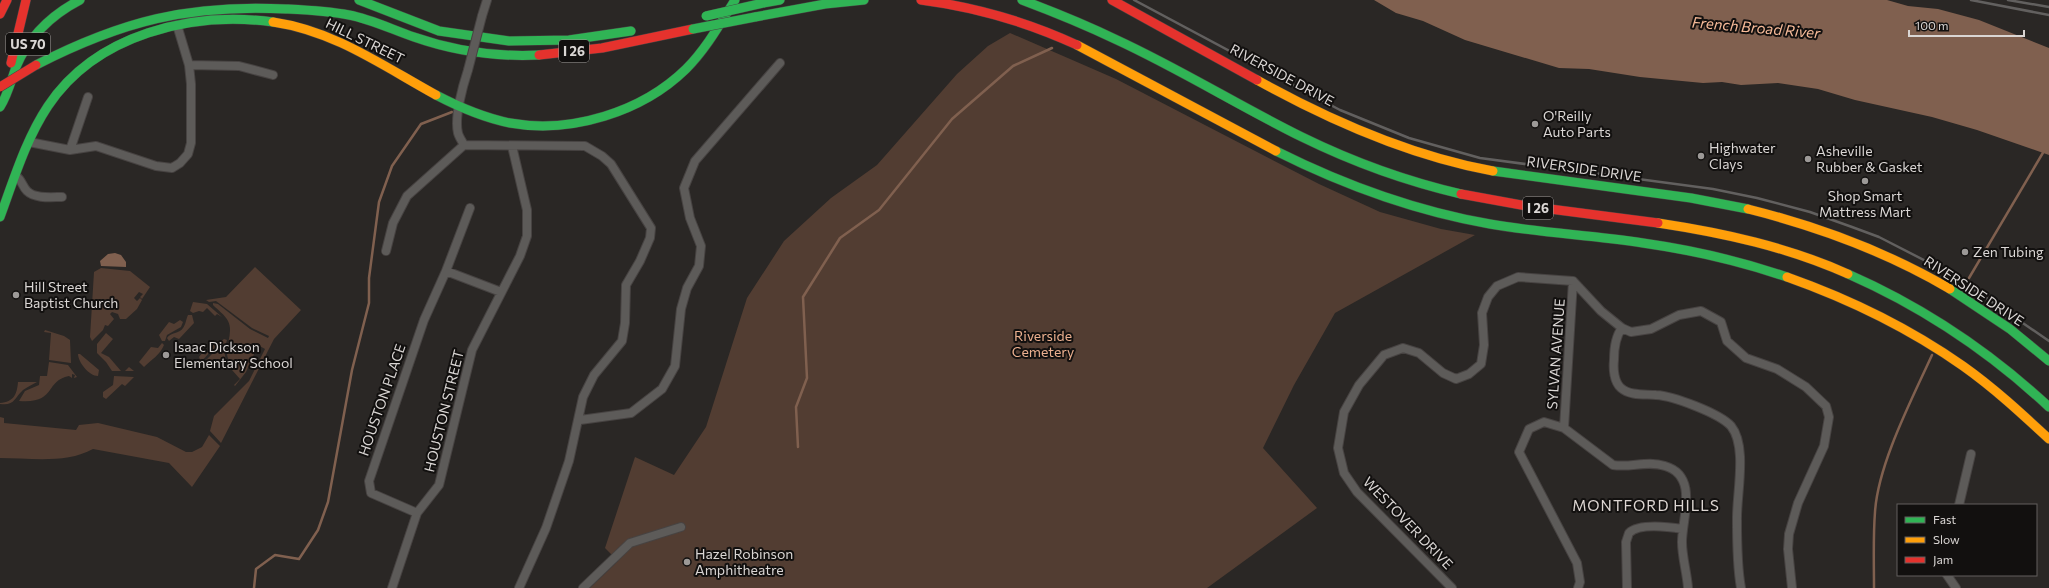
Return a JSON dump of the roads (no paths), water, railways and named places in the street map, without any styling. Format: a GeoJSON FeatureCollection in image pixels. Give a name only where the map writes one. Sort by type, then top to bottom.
{"type":"FeatureCollection","features":[{"type":"Feature","properties":{"kind":"main road"},"geometry":{"type":"LineString","coordinates":[[0,14],[7,0]]}},
{"type":"Feature","properties":{"kind":"main road"},"geometry":{"type":"LineString","coordinates":[[0,108],[26,0]]}},
{"type":"Feature","properties":{"kind":"main road","name":"US 70"},"geometry":{"type":"LineString","coordinates":[[0,108],[8,96],[16,69],[29,41],[42,25],[56,13],[80,0]]}},
{"type":"Feature","properties":{"kind":"main road"},"geometry":{"type":"LineString","coordinates":[[359,0],[390,11]]}},
{"type":"Feature","properties":{"kind":"main road","name":"I 26"},"geometry":{"type":"LineString","coordinates":[[375,0],[382,3],[390,11],[439,31],[509,41],[569,40],[643,29]]}},
{"type":"Feature","properties":{"kind":"main road","name":"HILL STREET"},"geometry":{"type":"LineString","coordinates":[[0,217],[29,142],[50,102],[81,69],[96,56],[134,37],[177,25],[211,20],[259,20],[307,29],[365,53],[459,105],[509,122],[537,126],[573,124],[596,119],[629,108],[669,84],[699,55],[735,0]]}},
{"type":"Feature","properties":{"kind":"main road"},"geometry":{"type":"LineString","coordinates":[[702,16],[780,0]]}},
{"type":"Feature","properties":{"kind":"main road","name":"I 26"},"geometry":{"type":"LineString","coordinates":[[326,3],[349,15],[454,48],[512,55],[595,49],[826,4],[864,0]]}},
{"type":"Feature","properties":{"kind":"main road","name":"I 26"},"geometry":{"type":"LineString","coordinates":[[921,0],[964,5],[1016,19],[1041,28],[1104,58],[1289,156],[1353,186],[1390,200],[1453,217],[1490,224],[1655,244],[1700,252],[1799,279],[1841,296],[1900,325],[1945,352],[1983,380],[2027,417],[2049,439]]}},
{"type":"Feature","properties":{"kind":"main road","name":"I 26"},"geometry":{"type":"LineString","coordinates":[[1022,0],[1087,25],[1325,149],[1399,178],[1456,194],[1496,202],[1705,231],[1756,242],[1807,257],[1851,276],[1927,314],[1959,334],[1999,364],[2049,407]]}},
{"type":"Feature","properties":{"kind":"main road","name":"RIVERSIDE DRIVE"},"geometry":{"type":"LineString","coordinates":[[1112,0],[1318,111],[1386,141],[1423,154],[1522,175],[1728,204],[1802,222],[1869,247],[1935,279],[1964,297],[2013,331],[2049,361]]}},
{"type":"Feature","properties":{"kind":"main road"},"geometry":{"type":"LineString","coordinates":[[0,87],[36,65],[90,36],[151,14],[203,4],[235,1],[266,2],[300,6],[349,15]]}},
{"type":"Feature","properties":{"kind":"street"},"geometry":{"type":"LineString","coordinates":[[464,145],[458,133],[459,105],[487,0]]}},
{"type":"Feature","properties":{"kind":"street"},"geometry":{"type":"LineString","coordinates":[[29,142],[70,150],[96,146],[156,166],[172,168],[180,163],[188,154],[191,143],[191,84],[189,64],[177,25]]}},
{"type":"Feature","properties":{"kind":"street"},"geometry":{"type":"LineString","coordinates":[[580,420],[631,413],[662,389],[675,366],[681,309],[686,288],[699,266],[701,246],[690,218],[684,188],[695,161],[780,63]]}},
{"type":"Feature","properties":{"kind":"street"},"geometry":{"type":"LineString","coordinates":[[189,64],[239,66],[273,75]]}},
{"type":"Feature","properties":{"kind":"street"},"geometry":{"type":"LineString","coordinates":[[70,150],[88,97]]}},
{"type":"Feature","properties":{"kind":"street"},"geometry":{"type":"LineString","coordinates":[[386,251],[393,223],[407,196],[464,145],[585,146],[602,156],[610,164],[651,228],[650,238],[640,261],[626,286],[625,323],[622,341],[594,375],[584,397],[580,420],[569,461],[546,528],[519,588]]}},
{"type":"Feature","properties":{"kind":"street","name":"HOUSTON STREET"},"geometry":{"type":"LineString","coordinates":[[392,588],[417,513],[439,485],[472,350],[520,256],[527,236],[527,210],[512,146]]}},
{"type":"Feature","properties":{"kind":"street"},"geometry":{"type":"LineString","coordinates":[[16,176],[21,179],[26,190],[32,194],[62,197]]}},
{"type":"Feature","properties":{"kind":"street","name":"HOUSTON PLACE"},"geometry":{"type":"LineString","coordinates":[[417,513],[371,493],[369,481],[424,320],[446,271],[470,208]]}},
{"type":"Feature","properties":{"kind":"street"},"geometry":{"type":"LineString","coordinates":[[446,271],[501,292]]}},
{"type":"Feature","properties":{"kind":"street","name":"WESTOVER DRIVE"},"geometry":{"type":"LineString","coordinates":[[1452,588],[1357,492],[1344,474],[1338,448],[1344,412],[1359,385],[1384,355],[1403,348],[1419,353],[1443,373],[1456,379],[1469,374],[1481,364],[1484,345],[1482,313],[1488,297],[1497,286],[1518,277],[1573,280]]}},
{"type":"Feature","properties":{"kind":"street"},"geometry":{"type":"LineString","coordinates":[[1573,280],[1601,311],[1622,328],[1632,332],[1642,331],[1679,315],[1701,311],[1721,322],[1727,341],[1746,358],[1777,369],[1806,387],[1826,406],[1829,417],[1824,446],[1798,503],[1789,534],[1788,549],[1792,588]]}},
{"type":"Feature","properties":{"kind":"street","name":"SYLVAN AVENUE"},"geometry":{"type":"LineString","coordinates":[[1564,428],[1573,280]]}},
{"type":"Feature","properties":{"kind":"street"},"geometry":{"type":"LineString","coordinates":[[1622,328],[1617,339],[1614,361],[1616,381],[1622,389],[1635,394],[1658,395],[1707,411],[1726,422],[1732,429],[1740,456],[1736,520],[1740,588]]}},
{"type":"Feature","properties":{"kind":"street"},"geometry":{"type":"LineString","coordinates":[[1578,588],[1580,582],[1577,563],[1519,452],[1529,429],[1544,422],[1564,428],[1613,465],[1620,466],[1652,463],[1667,466],[1678,474],[1687,491],[1682,543],[1688,588]]}},
{"type":"Feature","properties":{"kind":"street"},"geometry":{"type":"LineString","coordinates":[[1959,504],[1971,454]]}},
{"type":"Feature","properties":{"kind":"street"},"geometry":{"type":"LineString","coordinates":[[583,588],[630,543],[681,527]]}},
{"type":"Feature","properties":{"kind":"street"},"geometry":{"type":"LineString","coordinates":[[1627,588],[1626,542],[1629,533],[1637,528],[1670,527],[1683,529]]}},
{"type":"Feature","properties":{"kind":"street"},"geometry":{"type":"LineString","coordinates":[[1948,576],[1956,588]]}},
{"type":"Feature","properties":{"kind":"water","name":"French Broad River"},"geometry":{"type":"Polygon","coordinates":[[[1374,0],[1887,0],[1908,6],[1938,9],[1979,20],[2049,48],[2049,155],[1977,130],[1932,117],[1855,100],[1818,89],[1778,83],[1741,85],[1722,82],[1703,83],[1640,77],[1589,69],[1559,68],[1465,40],[1423,21],[1396,13],[1374,0]]]}},
{"type":"Feature","properties":{"kind":"water"},"geometry":{"type":"Polygon","coordinates":[[[115,253],[121,255],[126,262],[126,267],[101,266],[100,261],[108,254],[115,253]]]}},
{"type":"Feature","properties":{"kind":"waterway"},"geometry":{"type":"LineString","coordinates":[[798,447],[796,407],[807,378],[803,297],[840,238],[879,210],[952,119],[1013,66],[1052,48]]}},
{"type":"Feature","properties":{"kind":"waterway"},"geometry":{"type":"LineString","coordinates":[[254,588],[256,569],[275,555],[299,559],[318,530],[328,502],[352,370],[369,303],[369,278],[379,202],[392,166],[421,124],[452,112]]}},
{"type":"Feature","properties":{"kind":"waterway"},"geometry":{"type":"LineString","coordinates":[[1969,278],[2044,151]]}},
{"type":"Feature","properties":{"kind":"waterway"},"geometry":{"type":"LineString","coordinates":[[1874,588],[1874,540],[1877,493],[1882,473],[1897,432],[1932,355]]}},
{"type":"Feature","properties":{"kind":"railway"},"geometry":{"type":"LineString","coordinates":[[1134,0],[1340,110],[1409,138],[1480,158],[1713,189],[1757,198],[1810,212],[1879,237],[1953,275],[2049,341]]}},
{"type":"Feature","properties":{"kind":"railway"},"geometry":{"type":"LineString","coordinates":[[1971,0],[2049,15]]}},
{"type":"Feature","properties":{"kind":"railway"},"geometry":{"type":"LineString","coordinates":[[2008,0],[2049,7]]}},
{"type":"Feature","properties":{"kind":"place","name":"O'Reilly Auto Parts"},"geometry":{"type":"Point","coordinates":[1535,124]}},
{"type":"Feature","properties":{"kind":"place","name":"Highwater Clays"},"geometry":{"type":"Point","coordinates":[1701,156]}},
{"type":"Feature","properties":{"kind":"place","name":"Asheville Rubber & Gasket"},"geometry":{"type":"Point","coordinates":[1808,159]}},
{"type":"Feature","properties":{"kind":"place","name":"Shop Smart Mattress Mart"},"geometry":{"type":"Point","coordinates":[1865,181]}},
{"type":"Feature","properties":{"kind":"place","name":"Zen Tubing"},"geometry":{"type":"Point","coordinates":[1965,252]}},
{"type":"Feature","properties":{"kind":"place","name":"Hill Street Baptist Church"},"geometry":{"type":"Point","coordinates":[16,295]}},
{"type":"Feature","properties":{"kind":"place","name":"Isaac Dickson Elementary School"},"geometry":{"type":"Point","coordinates":[166,355]}},
{"type":"Feature","properties":{"kind":"place","name":"Hazel Robinson Amphitheatre"},"geometry":{"type":"Point","coordinates":[687,562]}},
{"type":"Feature","properties":{"kind":"district","name":"MONTFORD HILLS"},"geometry":{"type":"Point","coordinates":[1646,506]}},
{"type":"Feature","properties":{"kind":"park label","name":"Riverside Cemetery"},"geometry":{"type":"Point","coordinates":[1043,344]}}]}
